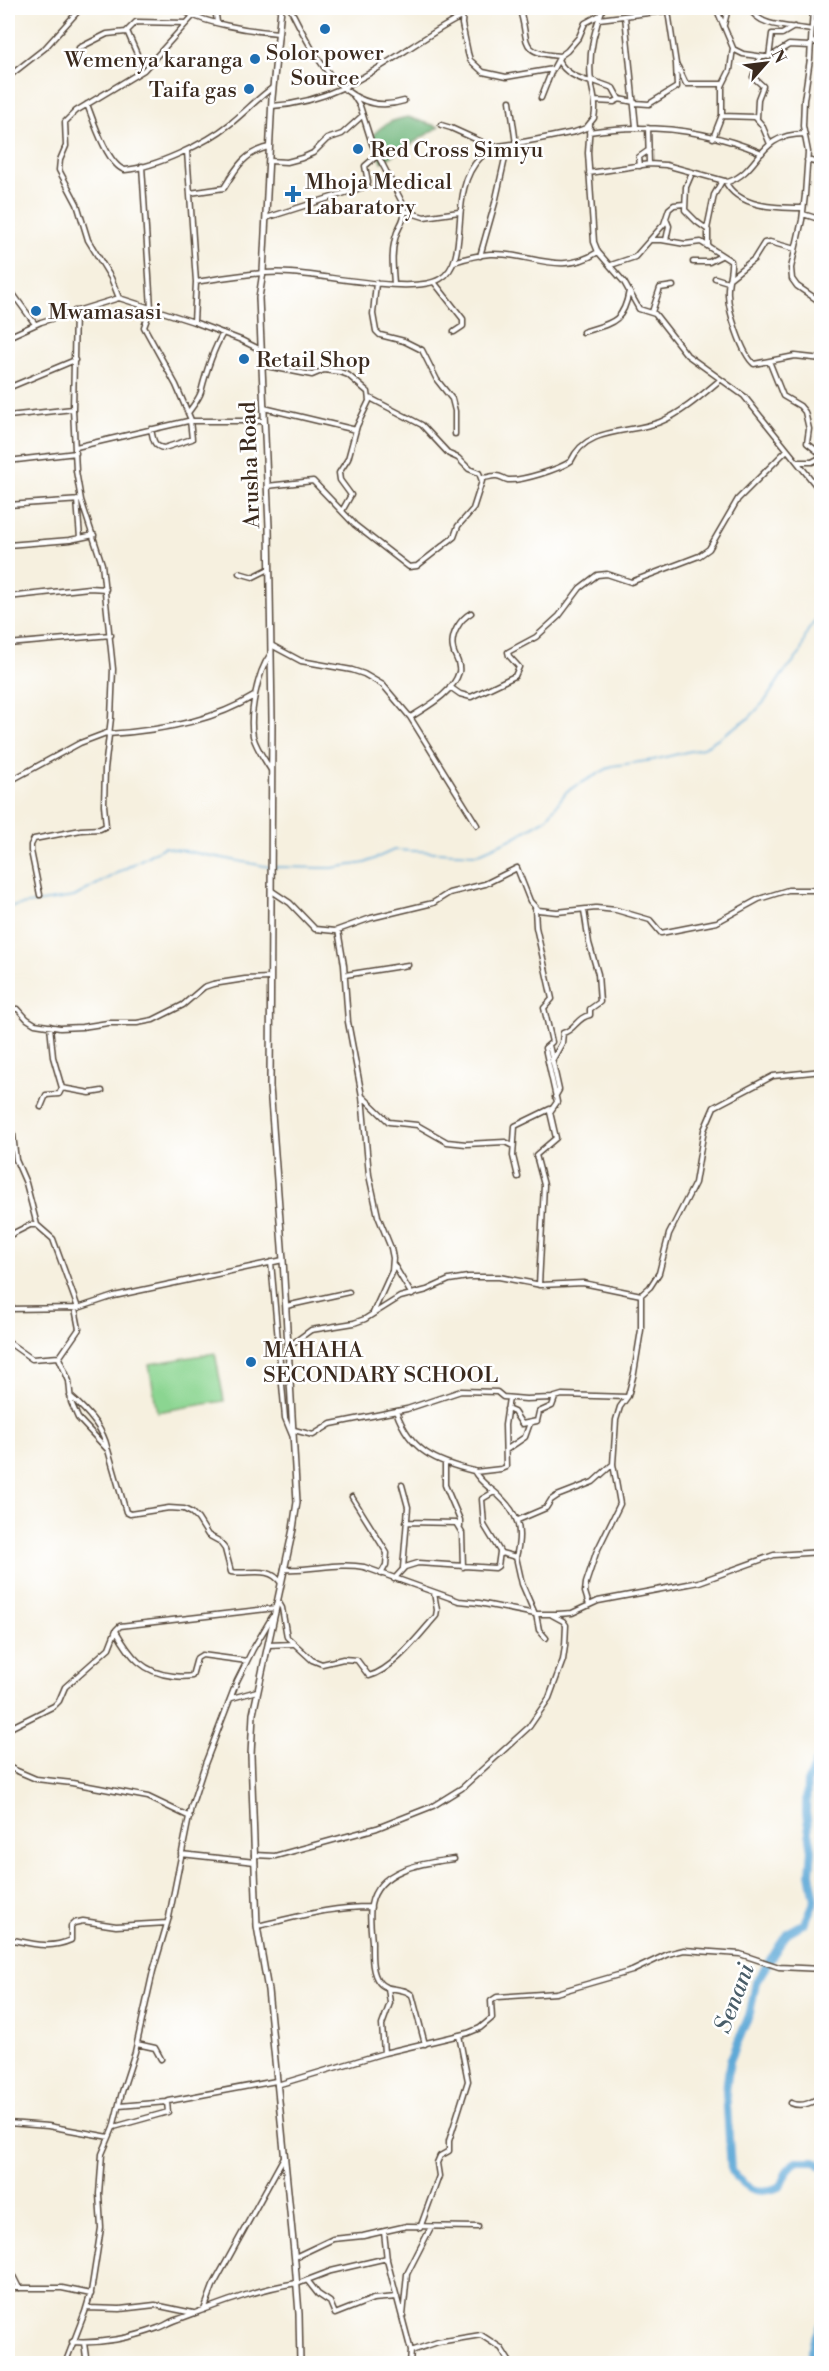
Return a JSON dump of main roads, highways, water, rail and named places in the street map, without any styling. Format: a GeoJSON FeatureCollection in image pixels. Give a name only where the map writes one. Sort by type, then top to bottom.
{"type":"FeatureCollection","features":[{"type":"Feature","properties":{"kind":"main road","name":"Arusha Road"},"geometry":{"type":"LineString","coordinates":[[281,8],[268,161],[263,272],[259,298],[269,569],[270,1096],[289,1346],[297,1506],[257,1691],[251,1731],[257,1926],[268,1990],[295,2257],[300,2314],[300,2364]]}},
{"type":"Feature","properties":{"kind":"waterway"},"geometry":{"type":"LineString","coordinates":[[274,867],[332,868],[365,863],[394,850],[477,854],[511,839],[546,819],[567,791],[612,766],[653,760],[703,748],[749,718],[765,701],[782,675],[800,654],[807,632],[822,611]]}},
{"type":"Feature","properties":{"kind":"waterway"},"geometry":{"type":"LineString","coordinates":[[8,907],[74,897],[164,847],[270,867]]}},
{"type":"Feature","properties":{"kind":"waterway","name":"Senani"},"geometry":{"type":"LineString","coordinates":[[822,1320],[819,1322],[822,1351]]}},
{"type":"Feature","properties":{"kind":"waterway","name":"Senani"},"geometry":{"type":"LineString","coordinates":[[822,1741],[819,1755],[807,1783],[806,1813],[812,1850],[810,1873],[815,1900],[805,1923],[787,1933],[756,1982],[750,2013],[730,2061],[726,2090],[731,2171],[743,2182],[758,2191],[771,2190],[780,2187],[787,2171],[796,2161],[815,2161],[822,2167]]}},
{"type":"Feature","properties":{"kind":"waterway","name":"Senani"},"geometry":{"type":"LineString","coordinates":[[811,2364],[811,2350],[822,2323]]}},
{"type":"Feature","properties":{"kind":"place","name":"Solor power Source"},"geometry":{"type":"Point","coordinates":[325,29]}},
{"type":"Feature","properties":{"kind":"place","name":"Wemenya karanga"},"geometry":{"type":"Point","coordinates":[255,59]}},
{"type":"Feature","properties":{"kind":"place","name":"Taifa gas"},"geometry":{"type":"Point","coordinates":[249,89]}},
{"type":"Feature","properties":{"kind":"place","name":"Red Cross Simiyu"},"geometry":{"type":"Point","coordinates":[358,149]}},
{"type":"Feature","properties":{"kind":"place","name":"Mhoja Medical Labaratory"},"geometry":{"type":"Point","coordinates":[293,194]}},
{"type":"Feature","properties":{"kind":"place","name":"Mwamasasi"},"geometry":{"type":"Point","coordinates":[36,311]}},
{"type":"Feature","properties":{"kind":"place","name":"Retail Shop"},"geometry":{"type":"Point","coordinates":[244,359]}},
{"type":"Feature","properties":{"kind":"place","name":"MAHAHA SECONDARY SCHOOL"},"geometry":{"type":"Point","coordinates":[251,1362]}}]}
